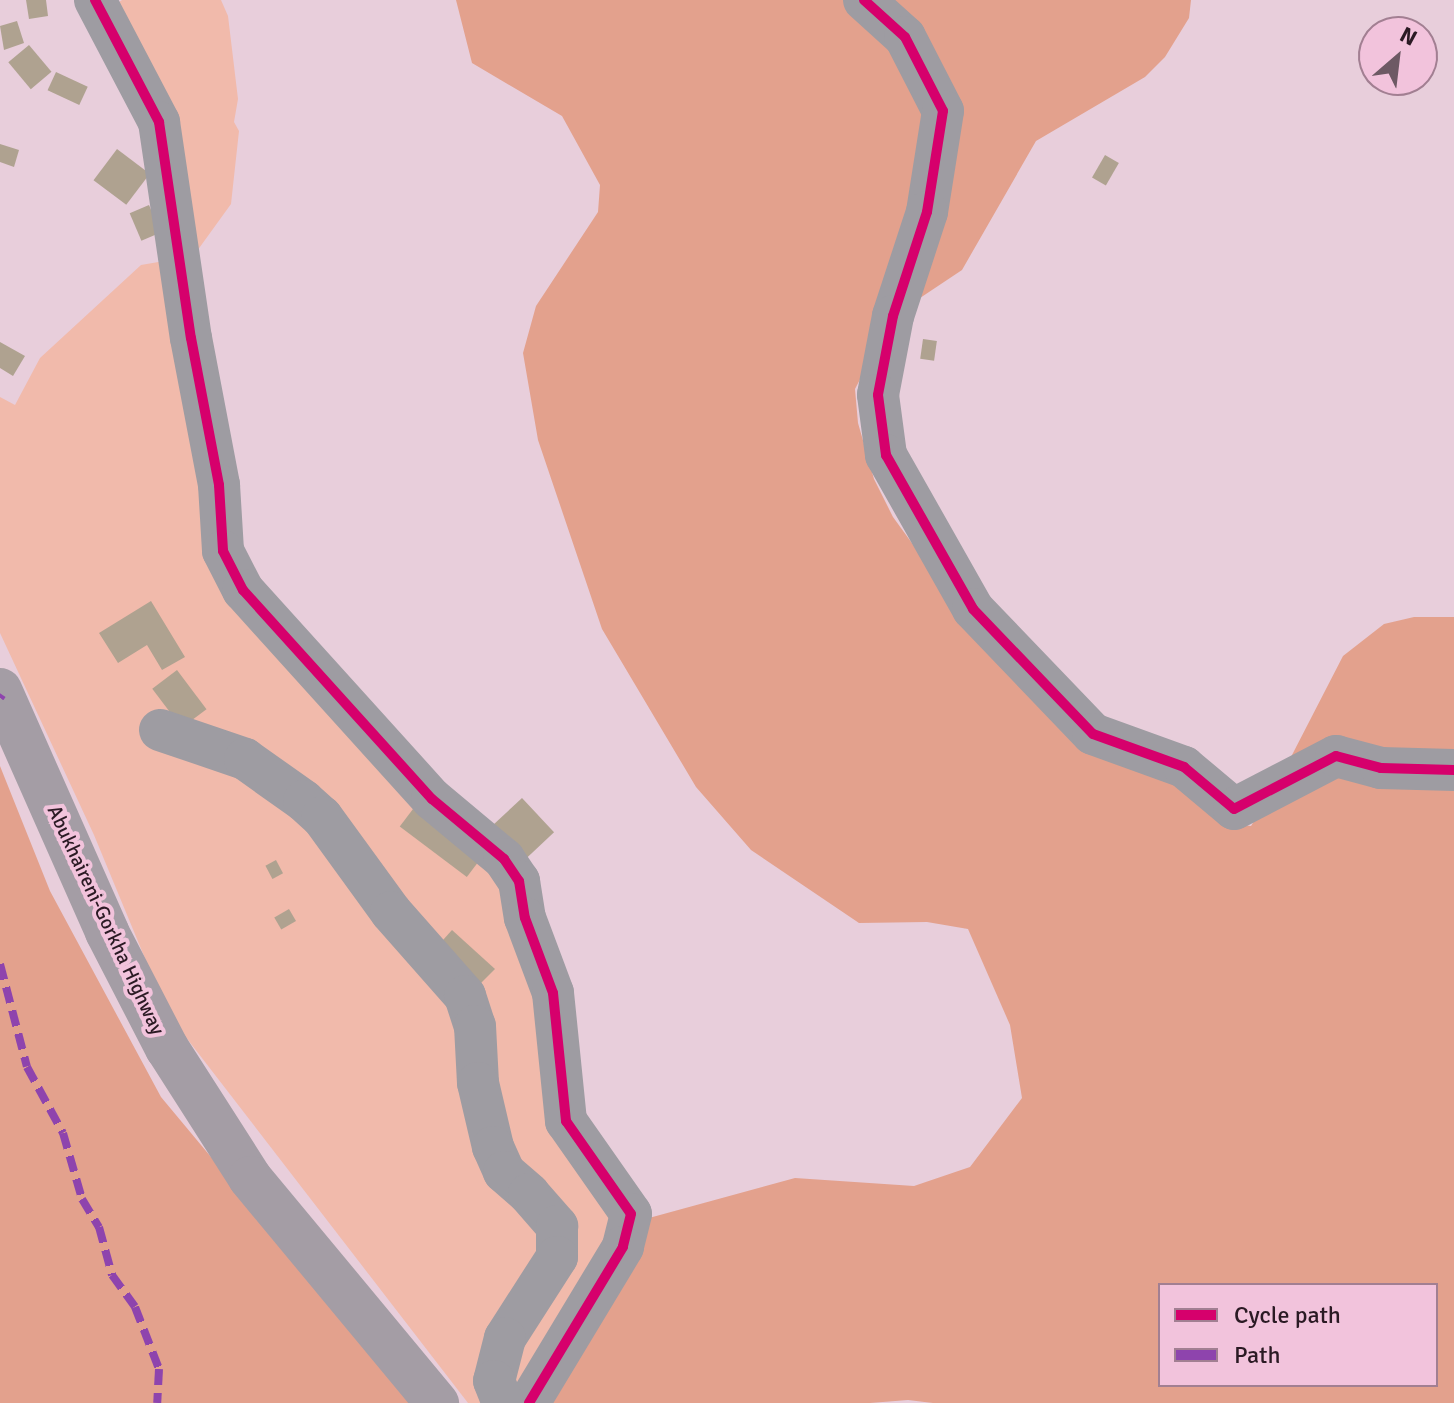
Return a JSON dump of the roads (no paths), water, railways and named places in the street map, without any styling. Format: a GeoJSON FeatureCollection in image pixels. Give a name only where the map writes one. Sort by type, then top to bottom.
{"type":"FeatureCollection","features":[{"type":"Feature","properties":{"kind":"main road","name":"Abukhaireni-Gorkha Highway"},"geometry":{"type":"LineString","coordinates":[[0,690],[107,932],[167,1048],[250,1178],[437,1403]]}},
{"type":"Feature","properties":{"kind":"street"},"geometry":{"type":"LineString","coordinates":[[95,0],[159,122],[191,338],[219,485],[223,551],[243,590],[432,799],[504,859],[519,881],[525,918],[553,993],[566,1121],[631,1214],[623,1247],[529,1403]]}},
{"type":"Feature","properties":{"kind":"street"},"geometry":{"type":"LineString","coordinates":[[864,0],[905,37],[943,111],[927,212],[893,316],[878,395],[886,455],[973,609],[1093,734],[1184,767],[1234,809],[1336,756],[1381,768],[1454,770]]}},
{"type":"Feature","properties":{"kind":"street"},"geometry":{"type":"LineString","coordinates":[[160,730],[245,759],[304,801],[322,817],[391,912],[465,996],[475,1026],[478,1083],[493,1147],[504,1172],[529,1194],[557,1226],[557,1257],[505,1338],[494,1381],[503,1403]]}}]}
